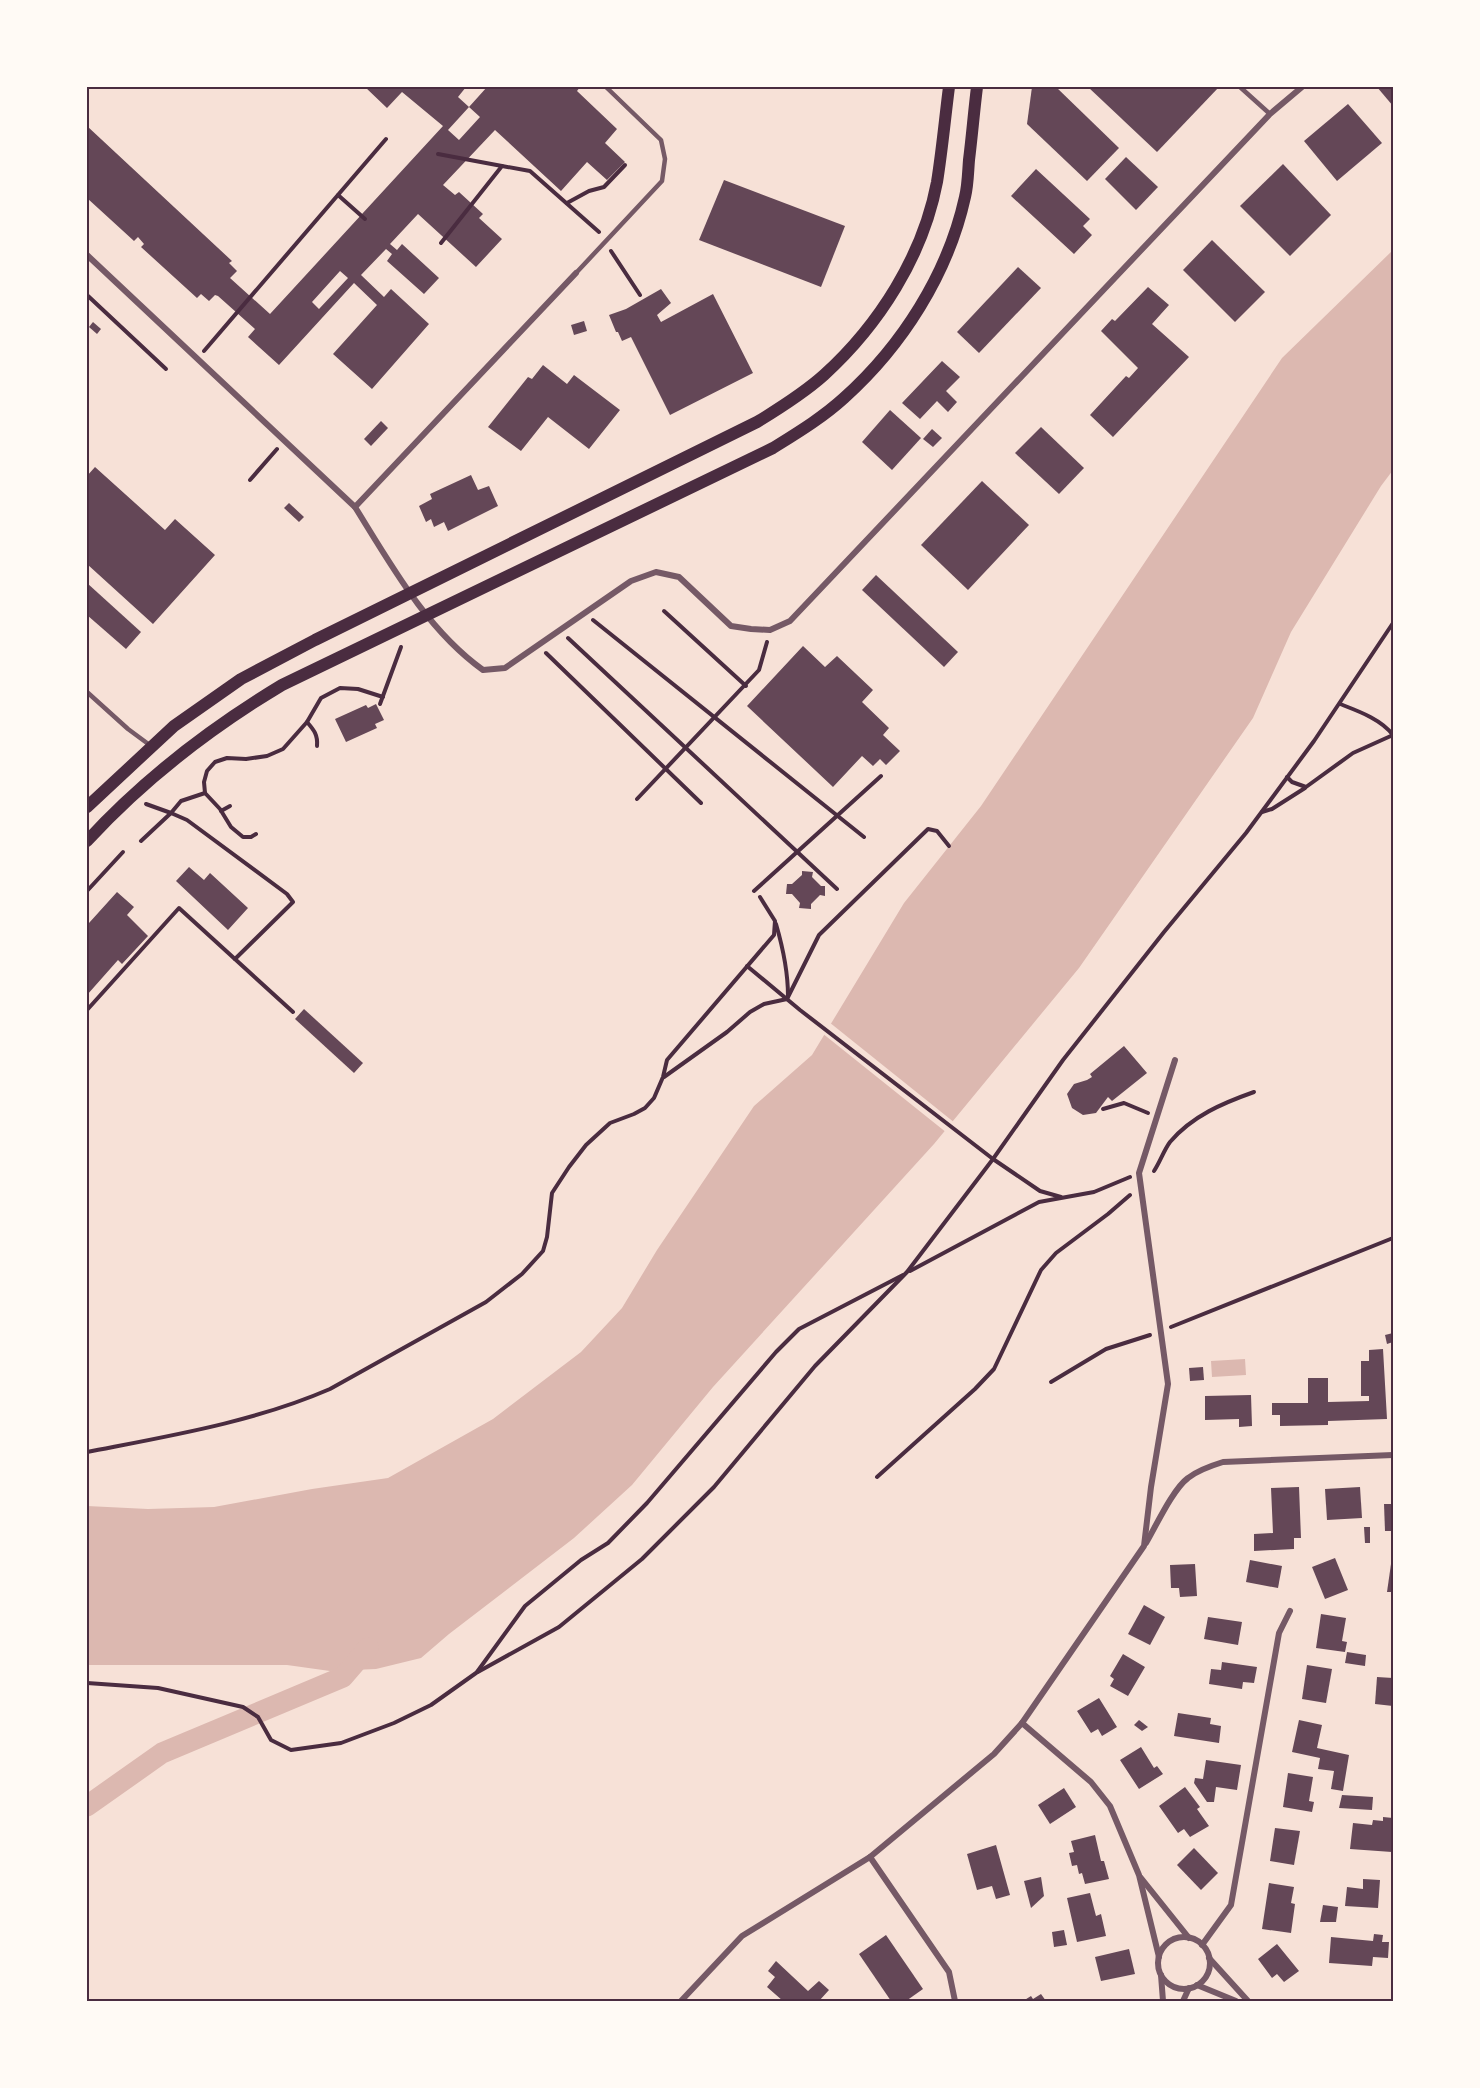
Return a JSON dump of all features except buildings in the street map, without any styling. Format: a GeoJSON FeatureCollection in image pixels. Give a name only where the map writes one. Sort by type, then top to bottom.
{"type":"FeatureCollection","features":[{"type":"Feature","properties":{"kind":"main road"},"geometry":{"type":"LineString","coordinates":[[87,807],[174,726],[241,679],[315,640],[757,422],[823,376],[869,328],[893,293],[910,262],[936,183],[949,87]]}},
{"type":"Feature","properties":{"kind":"main road"},"geometry":{"type":"LineString","coordinates":[[87,841],[113,813],[149,781],[232,715],[424,610],[772,448],[812,424],[843,400],[885,355],[914,315],[946,256],[965,195],[977,87]]}},
{"type":"Feature","properties":{"kind":"street"},"geometry":{"type":"LineString","coordinates":[[87,255],[355,507],[382,552],[411,593],[439,631],[465,658],[483,670],[505,668],[631,580],[656,572],[679,577],[731,626],[770,630],[790,621],[1270,114],[1302,87]]}},
{"type":"Feature","properties":{"kind":"street"},"geometry":{"type":"LineString","coordinates":[[355,507],[576,273]]}},
{"type":"Feature","properties":{"kind":"street"},"geometry":{"type":"LineString","coordinates":[[1144,1546],[1150,1487],[1168,1384],[1139,1173],[1176,1060]]}},
{"type":"Feature","properties":{"kind":"street"},"geometry":{"type":"LineString","coordinates":[[681,2001],[742,1936],[870,1857],[994,1754],[1022,1723],[1144,1546],[1185,1480],[1198,1471],[1222,1462],[1393,1455]]}},
{"type":"Feature","properties":{"kind":"street"},"geometry":{"type":"LineString","coordinates":[[1202,1945],[1231,1905],[1279,1633],[1290,1611]]}},
{"type":"Feature","properties":{"kind":"street"},"geometry":{"type":"LineString","coordinates":[[1022,1723],[1091,1782],[1110,1806],[1139,1875],[1159,1957],[1158,1966],[1163,2001]]}},
{"type":"Feature","properties":{"kind":"street"},"geometry":{"type":"LineString","coordinates":[[870,1857],[949,1972],[955,2001]]}},
{"type":"Feature","properties":{"kind":"street"},"geometry":{"type":"LineString","coordinates":[[1139,1875],[1189,1938]]}},
{"type":"Feature","properties":{"kind":"street"},"geometry":{"type":"LineString","coordinates":[[1159,1957],[1168,1942],[1182,1937],[1189,1938],[1202,1945],[1209,1958],[1248,2001]]}},
{"type":"Feature","properties":{"kind":"street"},"geometry":{"type":"LineString","coordinates":[[1161,1975],[1173,1987],[1189,1988],[1203,1980],[1207,1973],[1209,1958]]}},
{"type":"Feature","properties":{"kind":"street"},"geometry":{"type":"LineString","coordinates":[[1197,1985],[1236,2001]]}},
{"type":"Feature","properties":{"kind":"street"},"geometry":{"type":"LineString","coordinates":[[1183,2001],[1189,1988]]}},
{"type":"Feature","properties":{"kind":"lane"},"geometry":{"type":"LineString","coordinates":[[576,273],[662,181],[665,159],[661,140],[606,87]]}},
{"type":"Feature","properties":{"kind":"lane"},"geometry":{"type":"LineString","coordinates":[[1240,87],[1270,114]]}},
{"type":"Feature","properties":{"kind":"lane"},"geometry":{"type":"LineString","coordinates":[[87,692],[128,729],[151,746]]}},
{"type":"Feature","properties":{"kind":"path"},"geometry":{"type":"LineString","coordinates":[[198,358],[386,139]]}},
{"type":"Feature","properties":{"kind":"path"},"geometry":{"type":"LineString","coordinates":[[438,154],[531,171],[600,232],[640,295]]}},
{"type":"Feature","properties":{"kind":"path"},"geometry":{"type":"LineString","coordinates":[[567,203],[589,191],[604,187],[625,165]]}},
{"type":"Feature","properties":{"kind":"path"},"geometry":{"type":"LineString","coordinates":[[441,243],[502,166]]}},
{"type":"Feature","properties":{"kind":"path"},"geometry":{"type":"LineString","coordinates":[[338,195],[365,219]]}},
{"type":"Feature","properties":{"kind":"path"},"geometry":{"type":"LineString","coordinates":[[87,295],[166,369]]}},
{"type":"Feature","properties":{"kind":"path"},"geometry":{"type":"LineString","coordinates":[[250,480],[285,441]]}},
{"type":"Feature","properties":{"kind":"path"},"geometry":{"type":"LineString","coordinates":[[664,610],[746,686]]}},
{"type":"Feature","properties":{"kind":"path"},"geometry":{"type":"LineString","coordinates":[[584,613],[864,837]]}},
{"type":"Feature","properties":{"kind":"path"},"geometry":{"type":"LineString","coordinates":[[87,1683],[158,1688],[243,1707],[258,1718],[271,1740],[291,1750],[341,1743],[394,1723],[431,1704],[476,1673],[559,1627],[642,1558],[714,1487],[815,1365],[908,1272],[1063,1060],[1261,812],[1340,704],[1393,622]]}},
{"type":"Feature","properties":{"kind":"path"},"geometry":{"type":"LineString","coordinates":[[559,630],[837,890]]}},
{"type":"Feature","properties":{"kind":"path"},"geometry":{"type":"LineString","coordinates":[[637,798],[759,670],[770,630]]}},
{"type":"Feature","properties":{"kind":"path"},"geometry":{"type":"LineString","coordinates":[[538,645],[701,802]]}},
{"type":"Feature","properties":{"kind":"path"},"geometry":{"type":"LineString","coordinates":[[380,704],[401,647]]}},
{"type":"Feature","properties":{"kind":"path"},"geometry":{"type":"LineString","coordinates":[[256,834],[243,837],[231,827],[205,793],[204,782],[207,771],[214,762],[227,758],[246,759],[267,756],[283,749],[307,722],[321,698],[340,688],[358,689],[383,698]]}},
{"type":"Feature","properties":{"kind":"path"},"geometry":{"type":"LineString","coordinates":[[1261,812],[1272,809],[1353,753],[1393,735],[1387,727],[1362,712],[1340,704]]}},
{"type":"Feature","properties":{"kind":"path"},"geometry":{"type":"LineString","coordinates":[[307,722],[318,738],[317,746]]}},
{"type":"Feature","properties":{"kind":"path"},"geometry":{"type":"LineString","coordinates":[[754,891],[880,776]]}},
{"type":"Feature","properties":{"kind":"path"},"geometry":{"type":"LineString","coordinates":[[1287,777],[1292,782],[1306,787]]}},
{"type":"Feature","properties":{"kind":"path"},"geometry":{"type":"LineString","coordinates":[[141,841],[181,801],[205,793]]}},
{"type":"Feature","properties":{"kind":"path"},"geometry":{"type":"LineString","coordinates":[[145,804],[187,820],[287,894],[293,902],[235,959]]}},
{"type":"Feature","properties":{"kind":"path"},"geometry":{"type":"LineString","coordinates":[[221,811],[230,806]]}},
{"type":"Feature","properties":{"kind":"path"},"geometry":{"type":"LineString","coordinates":[[788,999],[819,935],[910,844],[928,829],[937,831],[949,846]]}},
{"type":"Feature","properties":{"kind":"path"},"geometry":{"type":"LineString","coordinates":[[87,891],[123,852]]}},
{"type":"Feature","properties":{"kind":"path"},"geometry":{"type":"LineString","coordinates":[[760,897],[775,921],[784,951],[788,999]]}},
{"type":"Feature","properties":{"kind":"path"},"geometry":{"type":"LineString","coordinates":[[87,1010],[179,908],[293,1012]]}},
{"type":"Feature","properties":{"kind":"path"},"geometry":{"type":"LineString","coordinates":[[87,1452],[224,1423],[309,1398],[330,1389],[486,1302],[522,1274],[543,1251],[547,1237],[552,1193],[586,1145],[610,1123],[645,1108],[654,1098],[667,1060],[774,935],[775,921]]}},
{"type":"Feature","properties":{"kind":"path"},"geometry":{"type":"LineString","coordinates":[[747,966],[800,1010],[991,1157],[1040,1191],[1062,1197]]}},
{"type":"Feature","properties":{"kind":"path"},"geometry":{"type":"LineString","coordinates":[[663,1077],[727,1032],[750,1012],[764,1004],[788,999]]}},
{"type":"Feature","properties":{"kind":"path"},"geometry":{"type":"LineString","coordinates":[[1103,1109],[1124,1103],[1157,1117]]}},
{"type":"Feature","properties":{"kind":"path"},"geometry":{"type":"LineString","coordinates":[[476,1673],[525,1606],[581,1560],[608,1543],[632,1519],[776,1352],[799,1329],[1039,1202],[1094,1192],[1139,1173]]}},
{"type":"Feature","properties":{"kind":"path"},"geometry":{"type":"LineString","coordinates":[[1051,1382],[1106,1349],[1160,1331],[1393,1238]]}},
{"type":"Feature","properties":{"kind":"path"},"geometry":{"type":"LineString","coordinates":[[877,1477],[975,1389],[994,1369],[1041,1270]]}},
{"type":"Feature","properties":{"kind":"shaded area"},"geometry":{"type":"Polygon","coordinates":[[[1393,250],[1393,470],[1291,632],[1253,718],[1079,968],[934,1144],[713,1387],[632,1485],[574,1538],[421,1658],[376,1669],[330,1671],[287,1665],[87,1665],[87,1506],[148,1509],[214,1507],[388,1478],[493,1419],[581,1352],[622,1308],[657,1250],[754,1106],[812,1055],[904,903],[981,806],[1282,358],[1393,250]]]}},
{"type":"Feature","properties":{"kind":"shaded area"},"geometry":{"type":"Polygon","coordinates":[[[1245,1359],[1246,1375],[1212,1377],[1211,1361],[1245,1359]]]}},
{"type":"Feature","properties":{"kind":"pier"},"geometry":{"type":"Polygon","coordinates":[[[829,1022],[955,1123],[947,1133],[822,1033],[829,1022]]]}},
{"type":"Feature","properties":{"kind":"waterway"},"geometry":{"type":"LineString","coordinates":[[87,1806],[162,1753],[343,1677],[368,1648]]}}]}
